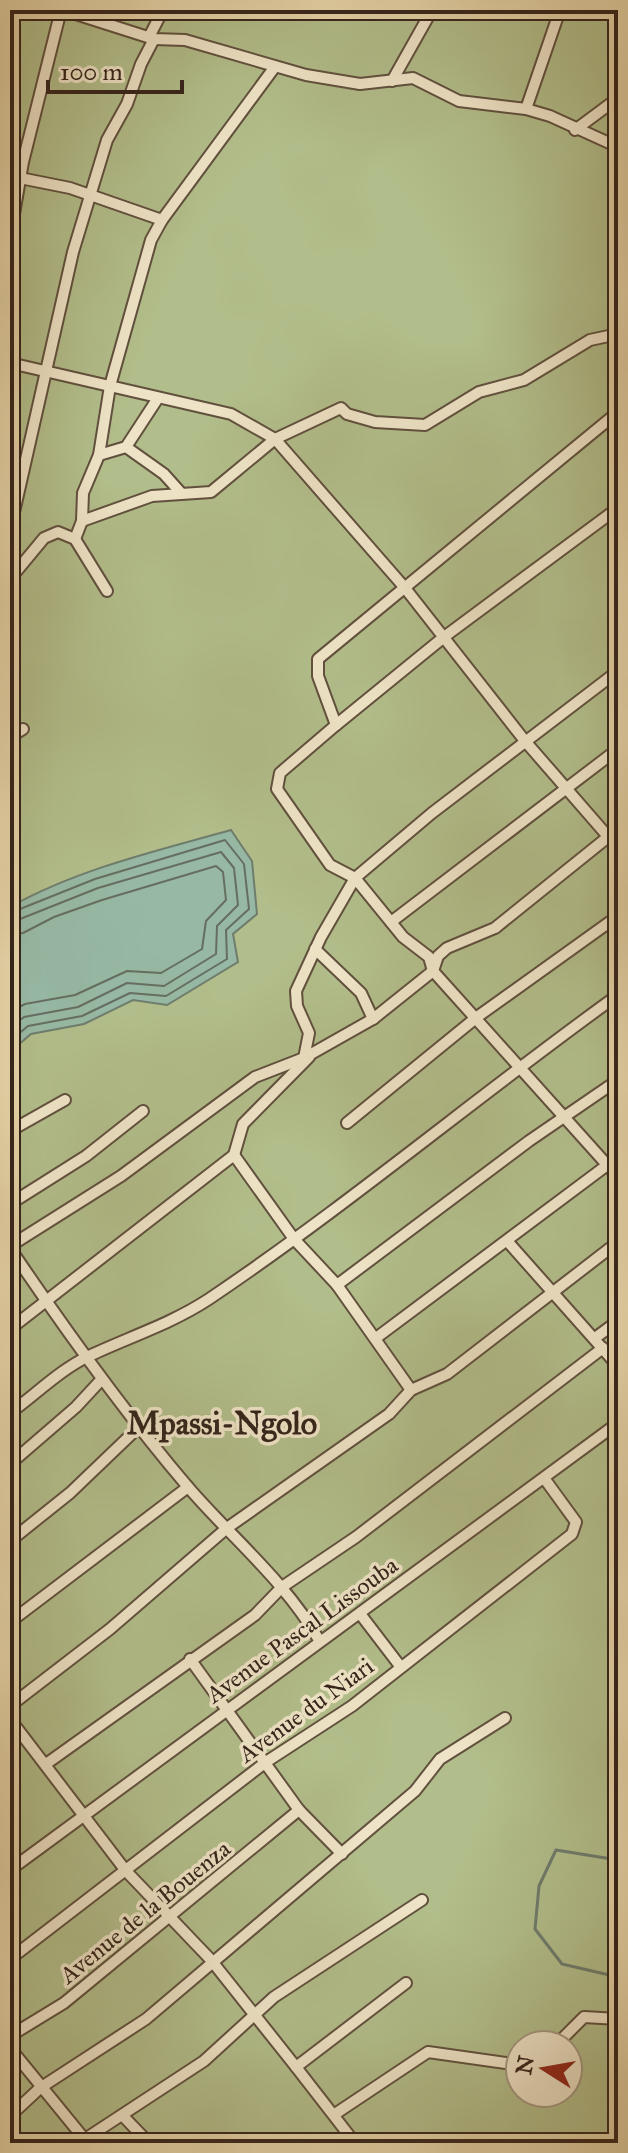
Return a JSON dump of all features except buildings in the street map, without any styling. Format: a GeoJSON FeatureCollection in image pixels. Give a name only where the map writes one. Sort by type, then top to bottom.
{"type":"FeatureCollection","features":[{"type":"Feature","properties":{"kind":"street"},"geometry":{"type":"LineString","coordinates":[[10,237],[62,10],[101,15],[152,38],[185,40],[274,68],[360,84],[413,78],[459,101],[526,109],[618,147]]}},
{"type":"Feature","properties":{"kind":"street"},"geometry":{"type":"LineString","coordinates":[[10,530],[68,272],[93,196],[107,140],[127,104],[163,10]]}},
{"type":"Feature","properties":{"kind":"street"},"geometry":{"type":"LineString","coordinates":[[392,81],[432,10]]}},
{"type":"Feature","properties":{"kind":"street"},"geometry":{"type":"LineString","coordinates":[[526,109],[560,10]]}},
{"type":"Feature","properties":{"kind":"street"},"geometry":{"type":"LineString","coordinates":[[75,539],[82,521],[83,493],[99,455],[110,386],[143,263],[162,220],[274,68]]}},
{"type":"Feature","properties":{"kind":"street"},"geometry":{"type":"LineString","coordinates":[[575,130],[618,98]]}},
{"type":"Feature","properties":{"kind":"street"},"geometry":{"type":"LineString","coordinates":[[10,176],[23,176],[93,196],[162,220]]}},
{"type":"Feature","properties":{"kind":"street"},"geometry":{"type":"LineString","coordinates":[[82,521],[152,496],[211,492],[275,439],[341,408],[347,414],[375,422],[425,425],[479,392],[524,380],[590,340],[618,334]]}},
{"type":"Feature","properties":{"kind":"street"},"geometry":{"type":"LineString","coordinates":[[10,363],[231,414],[275,439],[405,588],[525,741],[618,848]]}},
{"type":"Feature","properties":{"kind":"street"},"geometry":{"type":"LineString","coordinates":[[99,455],[126,447],[158,398]]}},
{"type":"Feature","properties":{"kind":"street"},"geometry":{"type":"LineString","coordinates":[[336,725],[318,676],[318,659],[618,412]]}},
{"type":"Feature","properties":{"kind":"street"},"geometry":{"type":"LineString","coordinates":[[126,447],[164,474],[181,493]]}},
{"type":"Feature","properties":{"kind":"street"},"geometry":{"type":"LineString","coordinates":[[618,508],[444,637],[336,725],[280,773],[276,781],[277,789],[330,865],[355,878],[391,922],[429,957],[433,971],[477,1017],[516,1068],[567,1117],[618,1177]]}},
{"type":"Feature","properties":{"kind":"street"},"geometry":{"type":"LineString","coordinates":[[10,579],[51,533],[75,539],[107,591]]}},
{"type":"Feature","properties":{"kind":"street"},"geometry":{"type":"LineString","coordinates":[[304,1058],[309,1033],[297,1006],[296,991],[315,949],[355,878],[525,741],[618,671]]}},
{"type":"Feature","properties":{"kind":"street"},"geometry":{"type":"LineString","coordinates":[[10,737],[23,729]]}},
{"type":"Feature","properties":{"kind":"street"},"geometry":{"type":"LineString","coordinates":[[391,922],[618,749]]}},
{"type":"Feature","properties":{"kind":"street"},"geometry":{"type":"LineString","coordinates":[[319,1640],[304,1614],[282,1587],[188,1487],[141,1425],[101,1380],[10,1247],[121,1176],[255,1077],[304,1058],[373,1019],[433,971],[438,956],[447,948],[495,928],[618,829]]}},
{"type":"Feature","properties":{"kind":"street"},"geometry":{"type":"LineString","coordinates":[[347,1123],[477,1017],[618,916]]}},
{"type":"Feature","properties":{"kind":"street"},"geometry":{"type":"LineString","coordinates":[[315,949],[361,993],[373,1019]]}},
{"type":"Feature","properties":{"kind":"street"},"geometry":{"type":"LineString","coordinates":[[10,1413],[86,1357],[137,1338],[196,1307],[294,1239],[516,1068],[618,995]]}},
{"type":"Feature","properties":{"kind":"street"},"geometry":{"type":"LineString","coordinates":[[10,1329],[234,1155],[243,1124],[317,1049]]}},
{"type":"Feature","properties":{"kind":"street"},"geometry":{"type":"LineString","coordinates":[[337,1285],[529,1141],[618,1080]]}},
{"type":"Feature","properties":{"kind":"street"},"geometry":{"type":"LineString","coordinates":[[10,1131],[65,1100]]}},
{"type":"Feature","properties":{"kind":"street"},"geometry":{"type":"LineString","coordinates":[[10,1204],[86,1156],[143,1111]]}},
{"type":"Feature","properties":{"kind":"street"},"geometry":{"type":"LineString","coordinates":[[234,1155],[294,1239],[337,1285],[411,1390]]}},
{"type":"Feature","properties":{"kind":"street"},"geometry":{"type":"LineString","coordinates":[[376,1338],[618,1157]]}},
{"type":"Feature","properties":{"kind":"street"},"geometry":{"type":"LineString","coordinates":[[508,1242],[618,1366]]}},
{"type":"Feature","properties":{"kind":"street"},"geometry":{"type":"LineString","coordinates":[[10,1706],[110,1629],[227,1528],[389,1414],[411,1390],[447,1374],[618,1242]]}},
{"type":"Feature","properties":{"kind":"street"},"geometry":{"type":"LineString","coordinates":[[595,1338],[618,1321]]}},
{"type":"Feature","properties":{"kind":"street"},"geometry":{"type":"LineString","coordinates":[[46,1764],[255,1615],[282,1587],[356,1537],[603,1348]]}},
{"type":"Feature","properties":{"kind":"street"},"geometry":{"type":"LineString","coordinates":[[10,1464],[76,1407],[101,1380]]}},
{"type":"Feature","properties":{"kind":"street","name":"Avenue Pascal Lissouba"},"geometry":{"type":"LineString","coordinates":[[10,1870],[83,1813],[319,1640],[361,1615],[618,1423]]}},
{"type":"Feature","properties":{"kind":"street"},"geometry":{"type":"LineString","coordinates":[[10,1541],[70,1493],[141,1425]]}},
{"type":"Feature","properties":{"kind":"street","name":"Avenue du Niari"},"geometry":{"type":"LineString","coordinates":[[10,1959],[266,1762],[352,1706],[572,1534],[576,1522],[544,1478]]}},
{"type":"Feature","properties":{"kind":"street"},"geometry":{"type":"LineString","coordinates":[[10,1622],[188,1487]]}},
{"type":"Feature","properties":{"kind":"street"},"geometry":{"type":"LineString","coordinates":[[361,1615],[400,1666]]}},
{"type":"Feature","properties":{"kind":"street"},"geometry":{"type":"LineString","coordinates":[[190,1659],[299,1810],[342,1854]]}},
{"type":"Feature","properties":{"kind":"street"},"geometry":{"type":"LineString","coordinates":[[10,2116],[40,2088],[146,2019],[211,1960],[415,1791],[440,1759],[505,1718]]}},
{"type":"Feature","properties":{"kind":"street"},"geometry":{"type":"LineString","coordinates":[[10,1719],[126,1871],[211,1960],[355,2143]]}},
{"type":"Feature","properties":{"kind":"street","name":"Avenue de la Bouenza"},"geometry":{"type":"LineString","coordinates":[[10,2036],[64,2003],[299,1810]]}},
{"type":"Feature","properties":{"kind":"street"},"geometry":{"type":"LineString","coordinates":[[10,2048],[83,2142],[204,2061],[290,1985],[422,1900]]}},
{"type":"Feature","properties":{"kind":"street"},"geometry":{"type":"LineString","coordinates":[[296,2067],[406,1983]]}},
{"type":"Feature","properties":{"kind":"street"},"geometry":{"type":"LineString","coordinates":[[572,2029],[584,2017],[618,2019]]}},
{"type":"Feature","properties":{"kind":"street"},"geometry":{"type":"LineString","coordinates":[[335,2114],[428,2052],[504,2063]]}},
{"type":"Feature","properties":{"kind":"street"},"geometry":{"type":"LineString","coordinates":[[123,2116],[149,2143]]}},
{"type":"Feature","properties":{"kind":"shaded area"},"geometry":{"type":"Polygon","coordinates":[[[10,10],[618,10],[618,2143],[10,2143],[10,10]]]}},
{"type":"Feature","properties":{"kind":"water"},"geometry":{"type":"Polygon","coordinates":[[[231,830],[252,861],[257,914],[233,934],[238,962],[167,1005],[133,1000],[84,1024],[31,1034],[10,1052],[10,907],[90,871],[231,830]]]}},
{"type":"Feature","properties":{"kind":"waterway"},"geometry":{"type":"LineString","coordinates":[[618,1860],[556,1850],[539,1886],[535,1929],[562,1964],[618,1977]]}},
{"type":"Feature","properties":{"kind":"waterway"},"geometry":{"type":"LineString","coordinates":[[611,2143],[618,2135]]}},
{"type":"Feature","properties":{"kind":"district","name":"Mpassi-Ngolo"},"geometry":{"type":"Point","coordinates":[222,1423]}}]}
